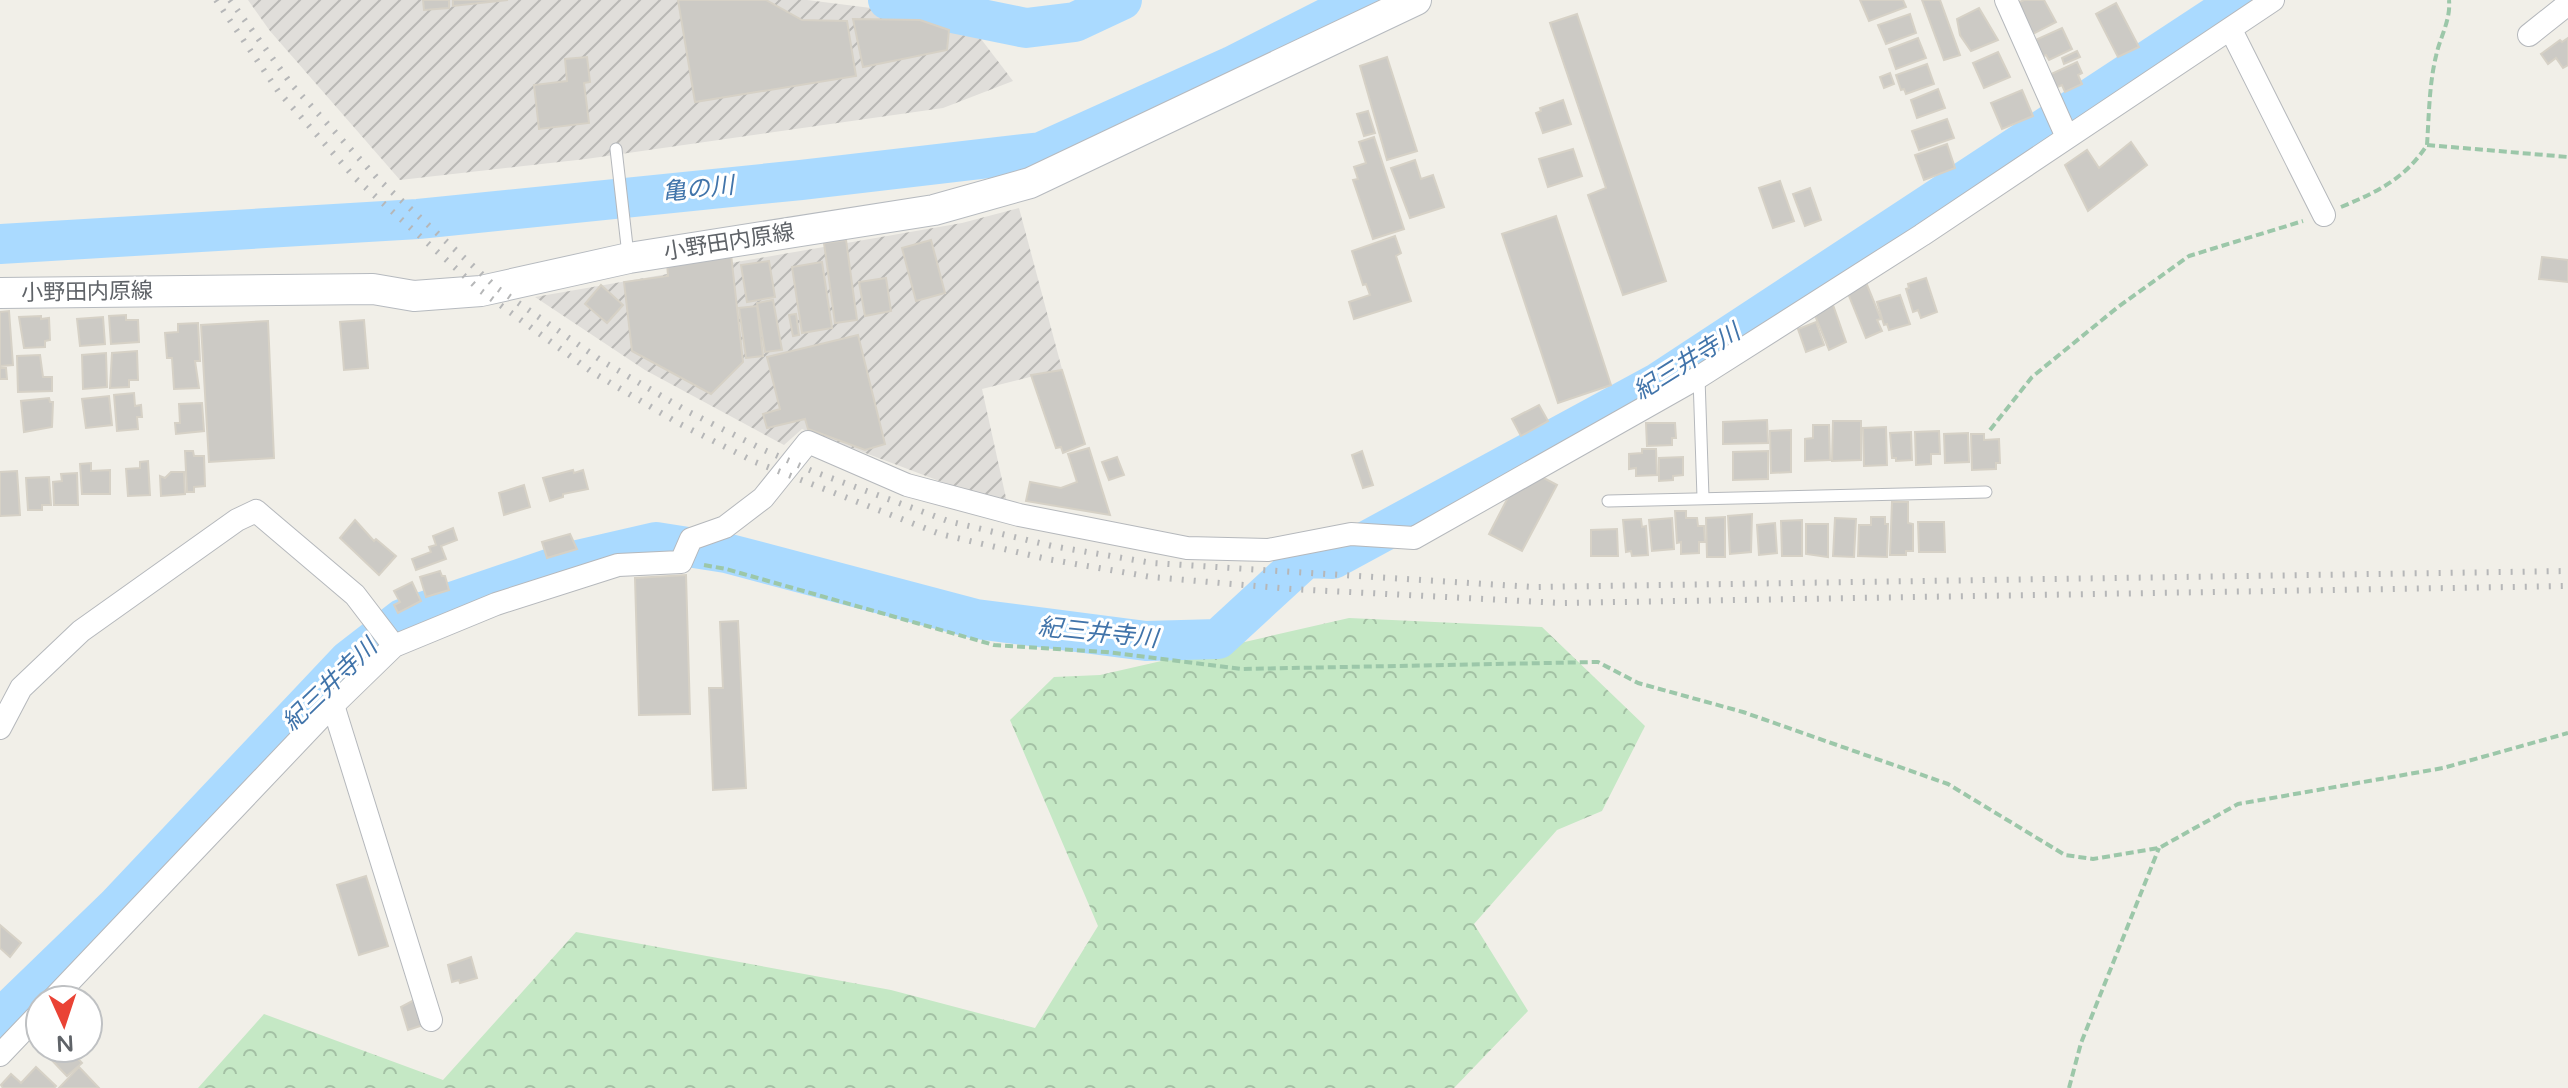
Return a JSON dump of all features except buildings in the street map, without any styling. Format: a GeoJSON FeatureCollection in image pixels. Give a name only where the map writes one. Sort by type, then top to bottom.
{"type":"FeatureCollection","features":[{"type":"Feature","properties":{"kind":"main road","name":"小野田内原線"},"geometry":{"type":"LineString","coordinates":[[0,293],[373,289],[414,296],[497,288],[627,251],[934,210],[1030,183],[1416,0]]}},
{"type":"Feature","properties":{"kind":"street"},"geometry":{"type":"LineString","coordinates":[[2006,0],[2061,124]]}},
{"type":"Feature","properties":{"kind":"street"},"geometry":{"type":"LineString","coordinates":[[67,984],[333,705],[394,646],[496,604],[618,565],[686,552],[763,498],[808,442],[907,485],[1019,515],[1187,548],[1268,550],[1351,534],[1414,538],[1699,377],[1922,235],[2061,124],[2231,30],[2273,0]]}},
{"type":"Feature","properties":{"kind":"street"},"geometry":{"type":"LineString","coordinates":[[2529,35],[2568,4]]}},
{"type":"Feature","properties":{"kind":"street"},"geometry":{"type":"LineString","coordinates":[[2231,30],[2324,215]]}},
{"type":"Feature","properties":{"kind":"street"},"geometry":{"type":"LineString","coordinates":[[0,728],[21,688],[81,631],[237,520],[256,511],[355,595],[394,646]]}},
{"type":"Feature","properties":{"kind":"street"},"geometry":{"type":"LineString","coordinates":[[333,705],[431,1020]]}},
{"type":"Feature","properties":{"kind":"street"},"geometry":{"type":"LineString","coordinates":[[0,1055],[24,1030]]}},
{"type":"Feature","properties":{"kind":"lane"},"geometry":{"type":"LineString","coordinates":[[616,149],[627,251]]}},
{"type":"Feature","properties":{"kind":"lane"},"geometry":{"type":"LineString","coordinates":[[1699,377],[1703,497]]}},
{"type":"Feature","properties":{"kind":"lane"},"geometry":{"type":"LineString","coordinates":[[1608,501],[1986,492]]}},
{"type":"Feature","properties":{"kind":"path"},"geometry":{"type":"LineString","coordinates":[[1990,430],[2032,377],[2118,307],[2189,256],[2324,215],[2378,192],[2401,177],[2427,145],[2431,81],[2436,53],[2450,12],[2449,0]]}},
{"type":"Feature","properties":{"kind":"path"},"geometry":{"type":"LineString","coordinates":[[2427,145],[2568,157]]}},
{"type":"Feature","properties":{"kind":"path"},"geometry":{"type":"LineString","coordinates":[[686,552],[726,569],[994,645],[1106,652],[1242,669],[1598,662],[1638,683],[1743,712],[1948,784],[2065,855],[2093,859],[2159,848],[2238,804],[2443,768],[2568,733]]}},
{"type":"Feature","properties":{"kind":"path"},"geometry":{"type":"LineString","coordinates":[[2069,1088],[2081,1043],[2159,848]]}},
{"type":"Feature","properties":{"kind":"shaded area"},"geometry":{"type":"Polygon","coordinates":[[[248,0],[807,0],[951,18],[978,35],[1013,81],[943,108],[586,159],[400,180],[270,31],[248,0]]]}},
{"type":"Feature","properties":{"kind":"shaded area"},"geometry":{"type":"Polygon","coordinates":[[[1019,208],[1062,369],[982,389],[1008,507],[802,429],[784,445],[645,370],[535,297],[962,223],[1019,208]]]}},
{"type":"Feature","properties":{"kind":"green space"},"geometry":{"type":"Polygon","coordinates":[[[1349,618],[1542,627],[1645,726],[1602,811],[1557,830],[1474,924],[1528,1011],[1454,1088],[198,1088],[264,1014],[443,1080],[576,932],[891,990],[1035,1028],[1098,926],[1010,720],[1054,677],[1100,675],[1349,618]]]}},
{"type":"Feature","properties":{"kind":"waterway"},"geometry":{"type":"LineString","coordinates":[[888,0],[1026,28],[1075,22],[1122,0]]}},
{"type":"Feature","properties":{"kind":"waterway","name":"亀の川"},"geometry":{"type":"LineString","coordinates":[[0,244],[418,219],[1041,152],[1232,66],[1362,0]]}},
{"type":"Feature","properties":{"kind":"waterway","name":"紀三井寺川"},"geometry":{"type":"LineString","coordinates":[[0,1019],[116,907],[349,660],[402,619],[569,562],[656,542],[726,553],[976,619],[1146,641],[1218,639],[1306,558],[1333,559],[1659,382],[2240,0]]}},
{"type":"Feature","properties":{"kind":"railway"},"geometry":{"type":"LineString","coordinates":[[216,0],[278,91],[355,178],[481,291],[592,372],[678,423],[755,462],[940,534],[1047,559],[1151,577],[1291,589],[1561,603],[2568,586]]}},
{"type":"Feature","properties":{"kind":"railway"},"geometry":{"type":"LineString","coordinates":[[230,0],[292,85],[378,179],[497,288],[602,361],[687,411],[812,471],[948,521],[1052,546],[1152,563],[1533,587],[2568,571]]}}]}
